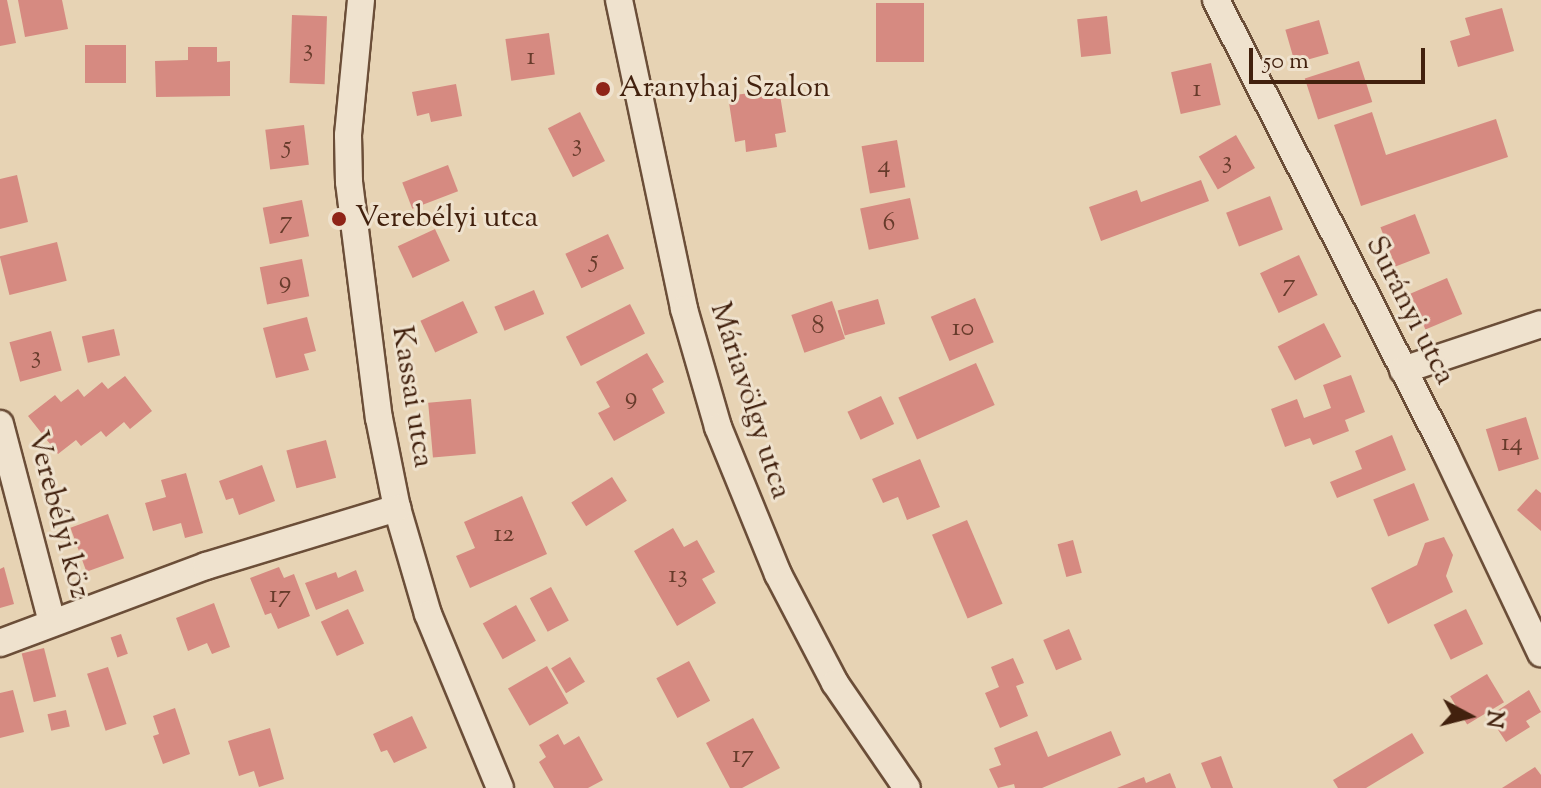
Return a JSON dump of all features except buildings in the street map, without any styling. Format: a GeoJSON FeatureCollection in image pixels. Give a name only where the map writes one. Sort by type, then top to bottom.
{"type":"FeatureCollection","features":[{"type":"Feature","properties":{"kind":"street","name":"Kassai utca"},"geometry":{"type":"LineString","coordinates":[[361,0],[348,135],[349,182],[379,418],[397,508],[442,653],[500,788]]}},
{"type":"Feature","properties":{"kind":"street","name":"Máriavölgy utca"},"geometry":{"type":"LineString","coordinates":[[619,0],[684,309],[718,427],[778,574],[835,683],[907,788]]}},
{"type":"Feature","properties":{"kind":"street","name":"Surányi utca"},"geometry":{"type":"LineString","coordinates":[[1216,0],[1403,370],[1541,653]]}},
{"type":"Feature","properties":{"kind":"street"},"geometry":{"type":"LineString","coordinates":[[1403,370],[1541,324]]}},
{"type":"Feature","properties":{"kind":"street","name":"Verebélyi köz"},"geometry":{"type":"LineString","coordinates":[[0,424],[52,622]]}},
{"type":"Feature","properties":{"kind":"street"},"geometry":{"type":"LineString","coordinates":[[0,643],[206,566],[397,508]]}},
{"type":"Feature","properties":{"kind":"place","name":"Aranyhaj Szalon"},"geometry":{"type":"Point","coordinates":[603,89]}},
{"type":"Feature","properties":{"kind":"place","name":"Verebélyi utca"},"geometry":{"type":"Point","coordinates":[339,219]}}]}
